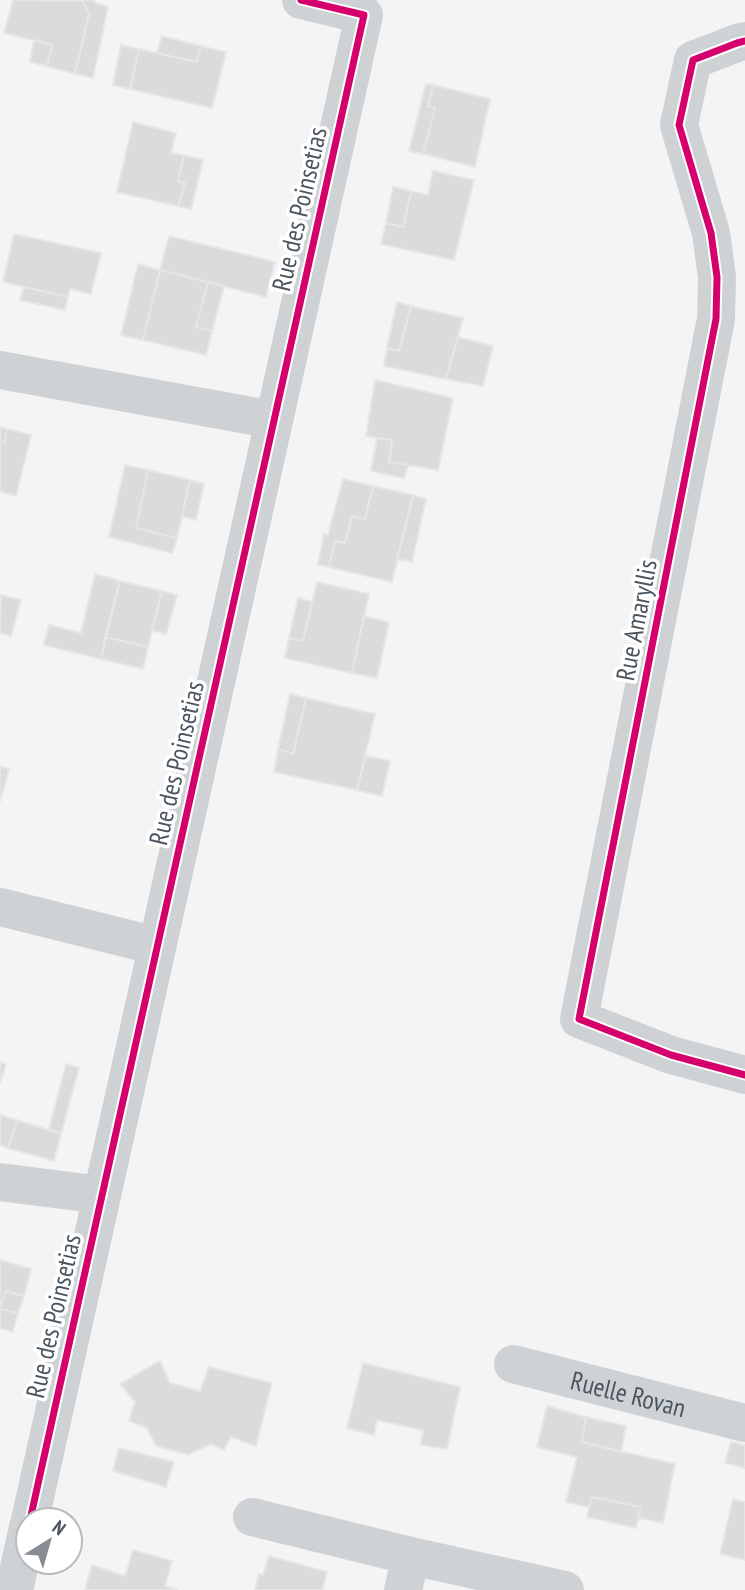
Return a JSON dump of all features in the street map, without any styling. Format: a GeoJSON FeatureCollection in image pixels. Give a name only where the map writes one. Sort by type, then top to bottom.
{"type":"FeatureCollection","features":[{"type":"Feature","properties":{"kind":"street","name":"Rue des Poinsetias"},"geometry":{"type":"LineString","coordinates":[[33,1506],[364,15],[301,0]]}},
{"type":"Feature","properties":{"kind":"street","name":"Rue Amaryllis"},"geometry":{"type":"LineString","coordinates":[[745,41],[694,60],[679,125],[711,233],[717,277],[716,319],[579,1018],[671,1055],[745,1075]]}},
{"type":"Feature","properties":{"kind":"street"},"geometry":{"type":"LineString","coordinates":[[0,370],[274,420]]}},
{"type":"Feature","properties":{"kind":"street"},"geometry":{"type":"LineString","coordinates":[[0,907],[157,946]]}},
{"type":"Feature","properties":{"kind":"street"},"geometry":{"type":"LineString","coordinates":[[0,1182],[102,1195]]}},
{"type":"Feature","properties":{"kind":"street","name":"Ruelle Rovan"},"geometry":{"type":"LineString","coordinates":[[513,1364],[745,1423]]}},
{"type":"Feature","properties":{"kind":"street"},"geometry":{"type":"LineString","coordinates":[[252,1517],[407,1573],[565,1590]]}},
{"type":"Feature","properties":{"kind":"building"},"geometry":{"type":"Polygon","coordinates":[[[13,0],[82,1],[89,14],[75,74],[47,66],[52,45],[4,33],[13,0]]]}},
{"type":"Feature","properties":{"kind":"building"},"geometry":{"type":"Polygon","coordinates":[[[77,0],[95,0],[95,3],[108,7],[93,78],[75,74],[89,14],[82,1],[77,0]]]}},
{"type":"Feature","properties":{"kind":"building"},"geometry":{"type":"Polygon","coordinates":[[[162,36],[201,46],[196,62],[157,53],[162,36]]]}},
{"type":"Feature","properties":{"kind":"building"},"geometry":{"type":"Polygon","coordinates":[[[34,40],[52,45],[47,66],[30,62],[34,40]]]}},
{"type":"Feature","properties":{"kind":"building"},"geometry":{"type":"Polygon","coordinates":[[[121,45],[139,49],[130,89],[113,85],[121,45]]]}},
{"type":"Feature","properties":{"kind":"building"},"geometry":{"type":"Polygon","coordinates":[[[201,46],[226,52],[212,108],[130,89],[139,49],[196,62],[201,46]]]}},
{"type":"Feature","properties":{"kind":"building"},"geometry":{"type":"Polygon","coordinates":[[[426,84],[433,85],[428,106],[435,108],[423,154],[409,151],[426,84]]]}},
{"type":"Feature","properties":{"kind":"building"},"geometry":{"type":"Polygon","coordinates":[[[433,85],[490,99],[475,167],[423,154],[435,108],[428,106],[433,85]]]}},
{"type":"Feature","properties":{"kind":"building"},"geometry":{"type":"Polygon","coordinates":[[[133,122],[176,133],[171,153],[184,155],[178,181],[185,183],[178,206],[117,192],[133,122]]]}},
{"type":"Feature","properties":{"kind":"building"},"geometry":{"type":"Polygon","coordinates":[[[184,155],[203,160],[191,209],[178,206],[185,183],[178,181],[184,155]]]}},
{"type":"Feature","properties":{"kind":"building"},"geometry":{"type":"Polygon","coordinates":[[[433,171],[474,180],[454,260],[381,244],[386,223],[403,227],[411,191],[428,195],[433,171]]]}},
{"type":"Feature","properties":{"kind":"building"},"geometry":{"type":"Polygon","coordinates":[[[393,187],[411,191],[403,227],[386,223],[393,187]]]}},
{"type":"Feature","properties":{"kind":"building"},"geometry":{"type":"Polygon","coordinates":[[[14,234],[101,253],[91,294],[70,289],[68,297],[3,282],[14,234]]]}},
{"type":"Feature","properties":{"kind":"building"},"geometry":{"type":"Polygon","coordinates":[[[169,236],[275,262],[266,297],[160,270],[169,236]]]}},
{"type":"Feature","properties":{"kind":"building"},"geometry":{"type":"Polygon","coordinates":[[[138,264],[160,270],[143,340],[121,335],[138,264]]]}},
{"type":"Feature","properties":{"kind":"building"},"geometry":{"type":"Polygon","coordinates":[[[160,270],[208,282],[196,327],[212,331],[206,355],[143,340],[160,270]]]}},
{"type":"Feature","properties":{"kind":"building"},"geometry":{"type":"Polygon","coordinates":[[[208,282],[224,286],[212,331],[196,327],[208,282]]]}},
{"type":"Feature","properties":{"kind":"building"},"geometry":{"type":"Polygon","coordinates":[[[24,287],[68,297],[65,310],[20,300],[24,287]]]}},
{"type":"Feature","properties":{"kind":"building"},"geometry":{"type":"Polygon","coordinates":[[[397,302],[411,306],[399,351],[387,348],[397,302]]]}},
{"type":"Feature","properties":{"kind":"building"},"geometry":{"type":"Polygon","coordinates":[[[411,306],[463,318],[446,379],[384,366],[387,348],[399,351],[411,306]]]}},
{"type":"Feature","properties":{"kind":"building"},"geometry":{"type":"Polygon","coordinates":[[[458,337],[493,346],[483,386],[446,379],[458,337]]]}},
{"type":"Feature","properties":{"kind":"building"},"geometry":{"type":"Polygon","coordinates":[[[375,380],[453,398],[438,470],[389,462],[392,440],[366,436],[375,380]]]}},
{"type":"Feature","properties":{"kind":"building"},"geometry":{"type":"Polygon","coordinates":[[[0,427],[7,429],[5,442],[0,441],[0,427]]]}},
{"type":"Feature","properties":{"kind":"building"},"geometry":{"type":"Polygon","coordinates":[[[7,429],[31,435],[16,496],[0,491],[0,441],[5,442],[7,429]]]}},
{"type":"Feature","properties":{"kind":"building"},"geometry":{"type":"Polygon","coordinates":[[[377,438],[392,440],[389,462],[408,465],[404,478],[371,471],[377,438]]]}},
{"type":"Feature","properties":{"kind":"building"},"geometry":{"type":"Polygon","coordinates":[[[125,465],[148,470],[136,528],[177,538],[172,553],[109,537],[125,465]]]}},
{"type":"Feature","properties":{"kind":"building"},"geometry":{"type":"Polygon","coordinates":[[[148,470],[190,480],[177,538],[136,528],[148,470]]]}},
{"type":"Feature","properties":{"kind":"building"},"geometry":{"type":"Polygon","coordinates":[[[343,479],[373,486],[365,519],[352,516],[345,543],[335,541],[329,567],[318,565],[324,534],[328,535],[343,479]]]}},
{"type":"Feature","properties":{"kind":"building"},"geometry":{"type":"Polygon","coordinates":[[[190,480],[204,484],[196,520],[182,516],[190,480]]]}},
{"type":"Feature","properties":{"kind":"building"},"geometry":{"type":"Polygon","coordinates":[[[373,486],[413,495],[392,582],[329,567],[335,541],[345,543],[352,516],[365,519],[373,486]]]}},
{"type":"Feature","properties":{"kind":"building"},"geometry":{"type":"Polygon","coordinates":[[[413,495],[426,499],[412,562],[397,559],[413,495]]]}},
{"type":"Feature","properties":{"kind":"building"},"geometry":{"type":"Polygon","coordinates":[[[95,574],[120,581],[101,659],[44,645],[49,625],[81,633],[95,574]]]}},
{"type":"Feature","properties":{"kind":"building"},"geometry":{"type":"Polygon","coordinates":[[[120,581],[162,591],[148,647],[105,637],[120,581]]]}},
{"type":"Feature","properties":{"kind":"building"},"geometry":{"type":"Polygon","coordinates":[[[317,582],[369,594],[352,673],[285,658],[289,638],[303,641],[317,582]]]}},
{"type":"Feature","properties":{"kind":"building"},"geometry":{"type":"Polygon","coordinates":[[[162,591],[177,595],[166,634],[152,630],[162,591]]]}},
{"type":"Feature","properties":{"kind":"building"},"geometry":{"type":"Polygon","coordinates":[[[1,595],[21,600],[11,636],[0,633],[1,595]]]}},
{"type":"Feature","properties":{"kind":"building"},"geometry":{"type":"Polygon","coordinates":[[[298,598],[312,602],[303,641],[289,638],[298,598]]]}},
{"type":"Feature","properties":{"kind":"building"},"geometry":{"type":"Polygon","coordinates":[[[364,616],[389,622],[377,678],[352,673],[364,616]]]}},
{"type":"Feature","properties":{"kind":"building"},"geometry":{"type":"Polygon","coordinates":[[[105,637],[148,647],[143,669],[101,659],[105,637]]]}},
{"type":"Feature","properties":{"kind":"building"},"geometry":{"type":"Polygon","coordinates":[[[290,694],[306,698],[293,754],[278,749],[290,694]]]}},
{"type":"Feature","properties":{"kind":"building"},"geometry":{"type":"Polygon","coordinates":[[[306,698],[375,714],[357,790],[274,772],[278,749],[293,754],[306,698]]]}},
{"type":"Feature","properties":{"kind":"building"},"geometry":{"type":"Polygon","coordinates":[[[366,756],[390,761],[382,796],[357,790],[366,756]]]}},
{"type":"Feature","properties":{"kind":"building"},"geometry":{"type":"Polygon","coordinates":[[[0,767],[9,769],[0,802],[0,767]]]}},
{"type":"Feature","properties":{"kind":"building"},"geometry":{"type":"Polygon","coordinates":[[[0,1062],[6,1064],[0,1083],[0,1062]]]}},
{"type":"Feature","properties":{"kind":"building"},"geometry":{"type":"Polygon","coordinates":[[[66,1064],[79,1068],[61,1134],[49,1129],[66,1064]]]}},
{"type":"Feature","properties":{"kind":"building"},"geometry":{"type":"Polygon","coordinates":[[[0,1115],[17,1120],[8,1148],[0,1145],[0,1115]]]}},
{"type":"Feature","properties":{"kind":"building"},"geometry":{"type":"Polygon","coordinates":[[[17,1120],[61,1134],[54,1161],[8,1148],[17,1120]]]}},
{"type":"Feature","properties":{"kind":"building"},"geometry":{"type":"Polygon","coordinates":[[[0,1260],[31,1269],[24,1296],[6,1291],[0,1309],[0,1260]]]}},
{"type":"Feature","properties":{"kind":"building"},"geometry":{"type":"Polygon","coordinates":[[[6,1291],[24,1296],[18,1313],[0,1309],[6,1291]]]}},
{"type":"Feature","properties":{"kind":"building"},"geometry":{"type":"Polygon","coordinates":[[[0,1309],[18,1313],[13,1332],[0,1328],[0,1309]]]}},
{"type":"Feature","properties":{"kind":"building"},"geometry":{"type":"Polygon","coordinates":[[[160,1361],[170,1383],[200,1391],[209,1367],[272,1383],[256,1446],[231,1437],[224,1450],[211,1444],[188,1455],[156,1446],[147,1428],[129,1421],[135,1402],[120,1384],[160,1361]]]}},
{"type":"Feature","properties":{"kind":"building"},"geometry":{"type":"Polygon","coordinates":[[[363,1363],[460,1387],[447,1449],[421,1445],[423,1430],[377,1420],[374,1435],[347,1428],[363,1363]]]}},
{"type":"Feature","properties":{"kind":"building"},"geometry":{"type":"Polygon","coordinates":[[[547,1406],[586,1417],[582,1442],[675,1464],[663,1523],[639,1518],[641,1507],[592,1497],[589,1507],[566,1502],[577,1457],[537,1447],[547,1406]]]}},
{"type":"Feature","properties":{"kind":"building"},"geometry":{"type":"Polygon","coordinates":[[[586,1417],[626,1426],[621,1452],[582,1442],[586,1417]]]}},
{"type":"Feature","properties":{"kind":"building"},"geometry":{"type":"Polygon","coordinates":[[[731,1442],[745,1445],[745,1468],[725,1463],[731,1442]]]}},
{"type":"Feature","properties":{"kind":"building"},"geometry":{"type":"Polygon","coordinates":[[[119,1448],[174,1462],[166,1487],[113,1471],[119,1448]]]}},
{"type":"Feature","properties":{"kind":"building"},"geometry":{"type":"Polygon","coordinates":[[[592,1497],[641,1507],[636,1528],[587,1517],[592,1497]]]}},
{"type":"Feature","properties":{"kind":"building"},"geometry":{"type":"Polygon","coordinates":[[[733,1499],[745,1502],[745,1560],[720,1554],[733,1499]]]}},
{"type":"Feature","properties":{"kind":"building"},"geometry":{"type":"Polygon","coordinates":[[[133,1550],[172,1561],[165,1586],[178,1590],[85,1590],[92,1565],[125,1576],[133,1550]]]}},
{"type":"Feature","properties":{"kind":"building"},"geometry":{"type":"Polygon","coordinates":[[[269,1556],[327,1572],[322,1590],[255,1590],[259,1574],[263,1575],[269,1556]]]}},
{"type":"Feature","properties":{"kind":"cycle path"},"geometry":{"type":"LineString","coordinates":[[33,1506],[364,15],[301,0]]}},
{"type":"Feature","properties":{"kind":"cycle path"},"geometry":{"type":"LineString","coordinates":[[745,41],[693,60],[679,125],[711,233],[717,277],[716,319],[579,1019],[671,1055],[745,1075]]}}]}
